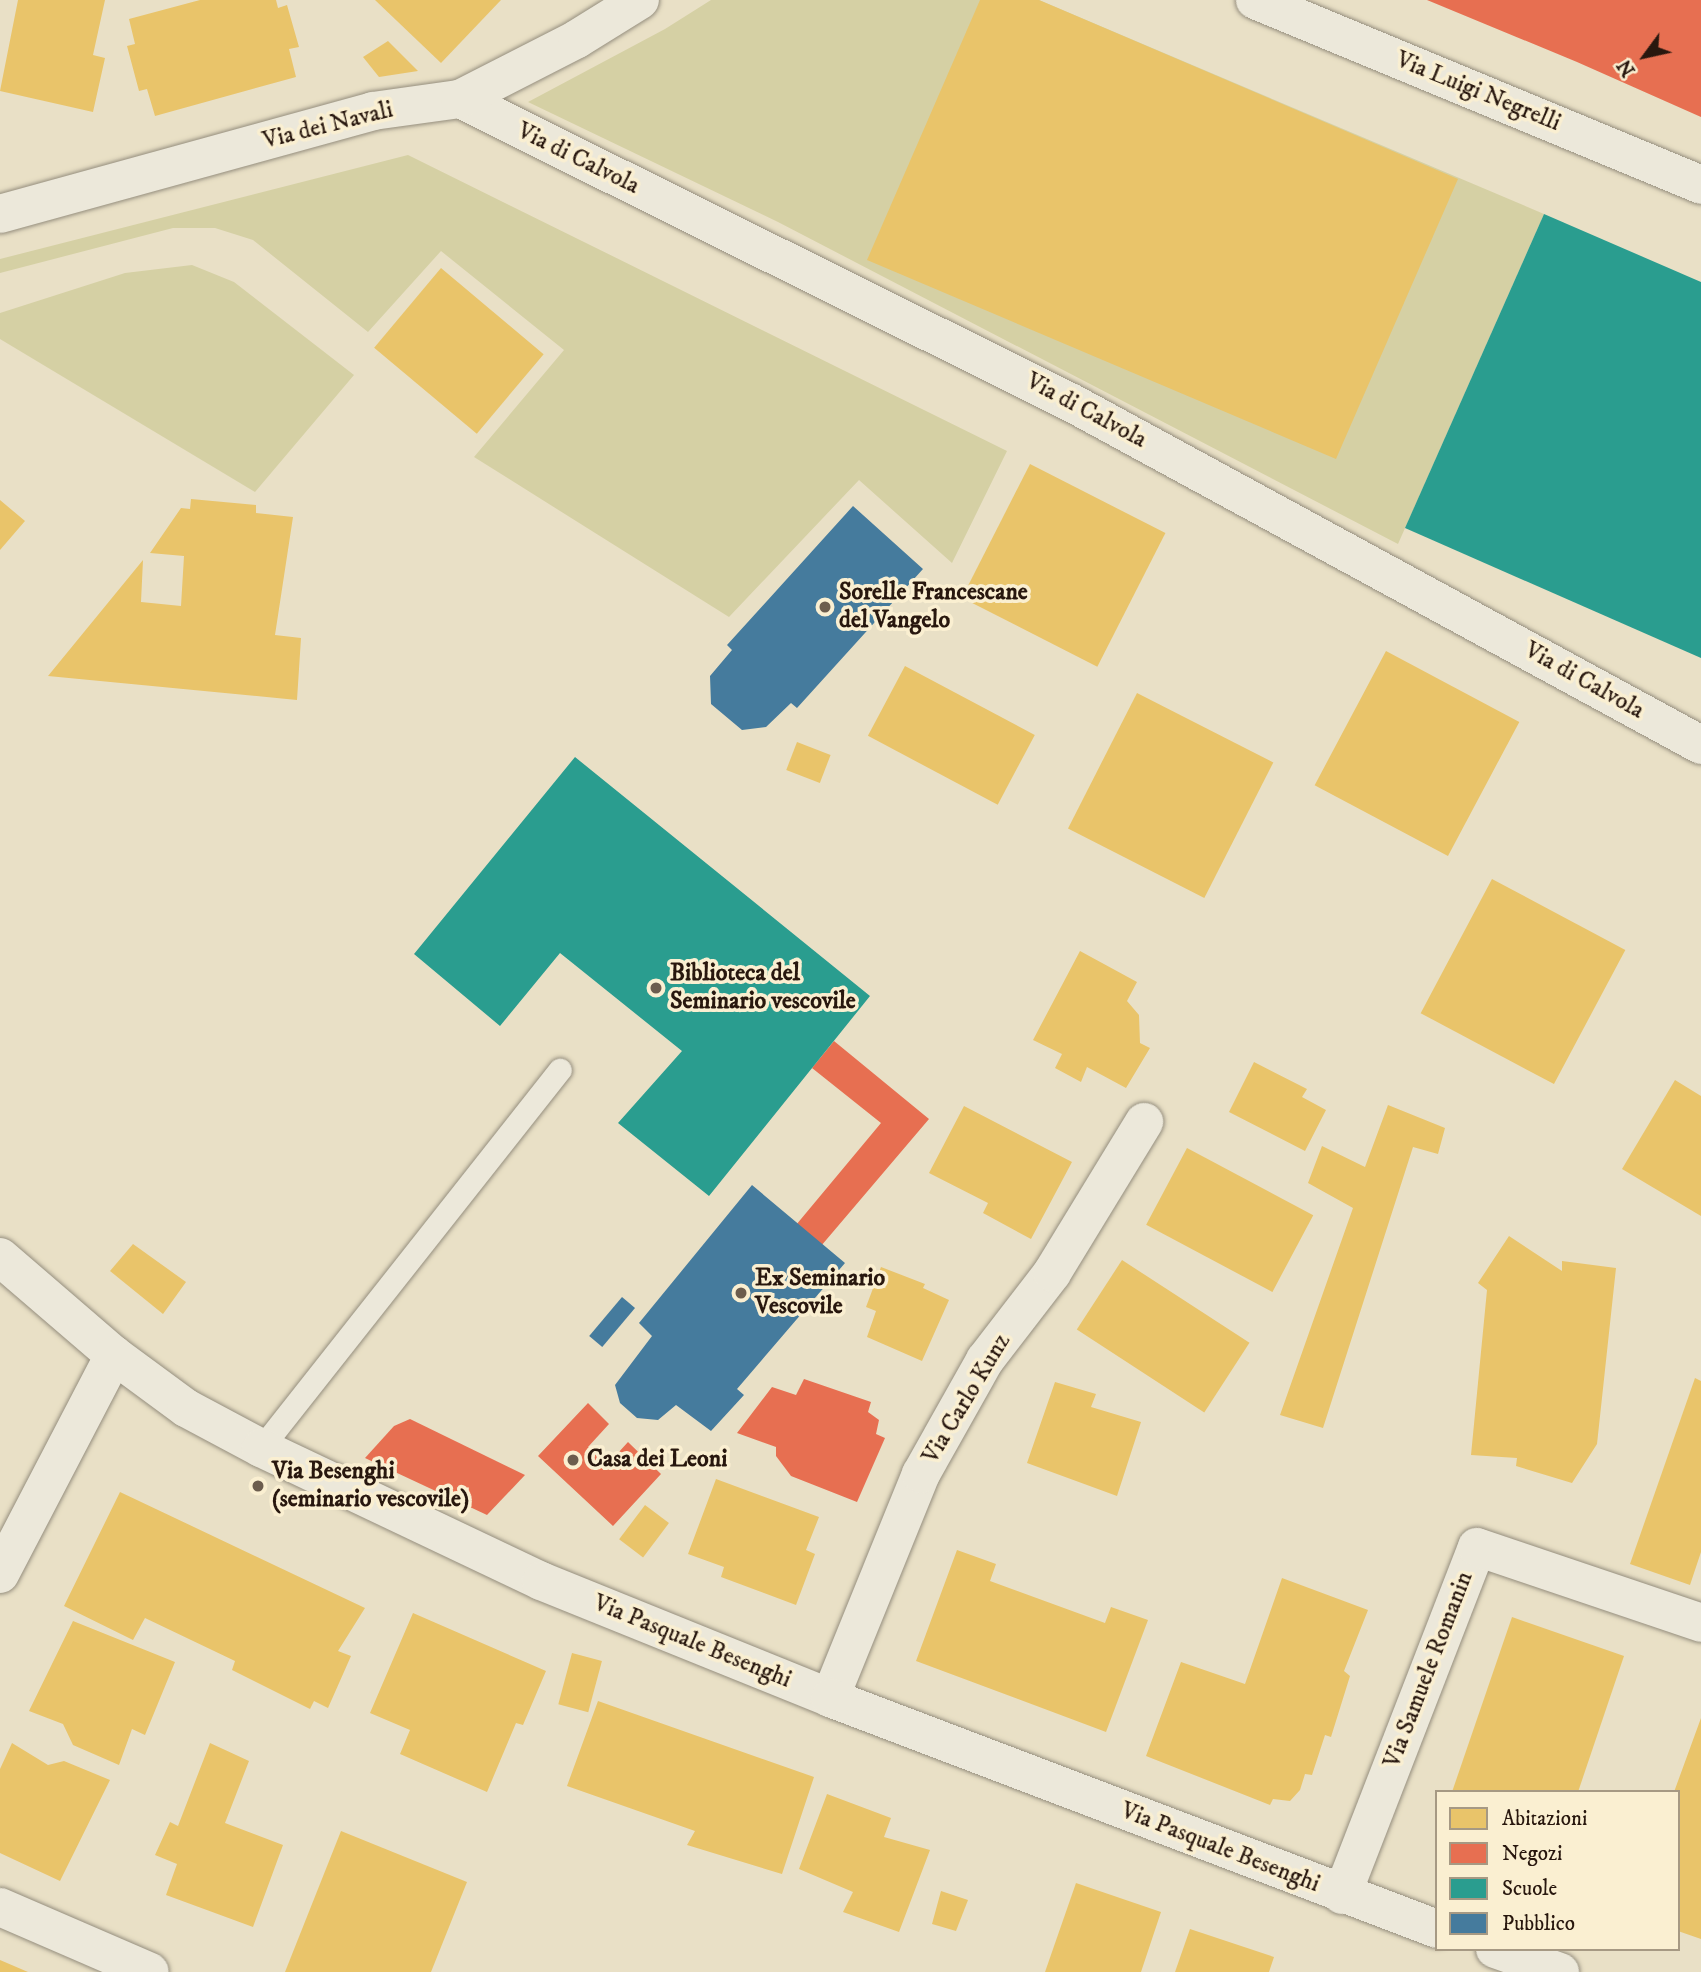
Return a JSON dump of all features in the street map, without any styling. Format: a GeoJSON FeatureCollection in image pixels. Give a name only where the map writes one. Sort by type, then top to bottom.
{"type":"FeatureCollection","features":[{"type":"Feature","properties":{"kind":"street","name":"Via dei Navali"},"geometry":{"type":"LineString","coordinates":[[0,215],[373,111],[460,99],[578,38],[640,0]]}},
{"type":"Feature","properties":{"kind":"street","name":"Via Luigi Negrelli"},"geometry":{"type":"LineString","coordinates":[[1255,0],[1701,185]]}},
{"type":"Feature","properties":{"kind":"street","name":"Via di Calvola"},"geometry":{"type":"LineString","coordinates":[[460,99],[1072,402],[1701,745]]}},
{"type":"Feature","properties":{"kind":"street","name":"Via Carlo Kunz"},"geometry":{"type":"LineString","coordinates":[[830,1698],[921,1474],[985,1360],[1052,1273],[1144,1122]]}},
{"type":"Feature","properties":{"kind":"street","name":"Via Pasquale Besenghi"},"geometry":{"type":"LineString","coordinates":[[0,1256],[114,1355],[186,1408],[261,1448],[541,1581],[830,1698],[1435,1928]]}},
{"type":"Feature","properties":{"kind":"street"},"geometry":{"type":"LineString","coordinates":[[0,1574],[114,1355]]}},
{"type":"Feature","properties":{"kind":"street","name":"Via Samuele Romanin"},"geometry":{"type":"LineString","coordinates":[[1342,1895],[1477,1548],[1701,1623]]}},
{"type":"Feature","properties":{"kind":"street"},"geometry":{"type":"LineString","coordinates":[[0,1907],[150,1972]]}},
{"type":"Feature","properties":{"kind":"street"},"geometry":{"type":"LineString","coordinates":[[1509,1960],[1560,1972]]}},
{"type":"Feature","properties":{"kind":"lane"},"geometry":{"type":"LineString","coordinates":[[261,1448],[559,1070]]}},
{"type":"Feature","properties":{"kind":"shaded area"},"geometry":{"type":"Polygon","coordinates":[[[711,0],[1039,0],[1544,214],[1398,544],[778,222],[528,102],[665,29],[711,0]]]}},
{"type":"Feature","properties":{"kind":"shaded area"},"geometry":{"type":"Polygon","coordinates":[[[408,155],[1007,451],[952,563],[859,480],[729,617],[474,457],[564,350],[441,251],[368,332],[253,240],[215,228],[173,228],[0,273],[0,259],[408,155]]]}},
{"type":"Feature","properties":{"kind":"shaded area"},"geometry":{"type":"Polygon","coordinates":[[[192,265],[234,282],[354,375],[255,492],[0,339],[0,313],[125,273],[192,265]]]}},
{"type":"Feature","properties":{"kind":"building: Abitazioni"},"geometry":{"type":"Polygon","coordinates":[[[18,0],[105,0],[93,55],[105,58],[93,112],[0,91],[18,0]]]}},
{"type":"Feature","properties":{"kind":"building: Abitazioni"},"geometry":{"type":"Polygon","coordinates":[[[200,0],[276,0],[278,8],[287,5],[299,47],[289,49],[296,77],[155,116],[147,89],[139,91],[127,46],[135,44],[129,19],[200,0]]]}},
{"type":"Feature","properties":{"kind":"building: Abitazioni"},"geometry":{"type":"Polygon","coordinates":[[[375,0],[501,0],[441,63],[375,0]]]}},
{"type":"Feature","properties":{"kind":"building: Abitazioni"},"geometry":{"type":"Polygon","coordinates":[[[980,0],[1039,0],[1458,179],[1336,459],[867,260],[980,0]]]}},
{"type":"Feature","properties":{"kind":"building: Abitazioni"},"geometry":{"type":"Polygon","coordinates":[[[388,41],[418,71],[379,77],[363,57],[388,41]]]}},
{"type":"Feature","properties":{"kind":"building: Abitazioni"},"geometry":{"type":"Polygon","coordinates":[[[441,268],[544,354],[477,434],[374,348],[441,268]]]}},
{"type":"Feature","properties":{"kind":"building: Abitazioni"},"geometry":{"type":"Polygon","coordinates":[[[1030,464],[1165,533],[1097,667],[962,598],[1030,464]]]}},
{"type":"Feature","properties":{"kind":"building: Abitazioni"},"geometry":{"type":"Polygon","coordinates":[[[191,499],[256,505],[256,513],[293,517],[275,635],[301,638],[297,700],[48,676],[143,560],[141,602],[181,606],[184,556],[150,553],[181,508],[190,509],[191,499]]]}},
{"type":"Feature","properties":{"kind":"building: Abitazioni"},"geometry":{"type":"Polygon","coordinates":[[[0,500],[25,521],[0,550],[0,500]]]}},
{"type":"Feature","properties":{"kind":"building: Abitazioni"},"geometry":{"type":"Polygon","coordinates":[[[1386,651],[1519,722],[1448,856],[1315,785],[1386,651]]]}},
{"type":"Feature","properties":{"kind":"building: Abitazioni"},"geometry":{"type":"Polygon","coordinates":[[[905,666],[1035,735],[998,805],[868,736],[905,666]]]}},
{"type":"Feature","properties":{"kind":"building: Abitazioni"},"geometry":{"type":"Polygon","coordinates":[[[1137,693],[1273,762],[1204,898],[1068,828],[1137,693]]]}},
{"type":"Feature","properties":{"kind":"building: Abitazioni"},"geometry":{"type":"Polygon","coordinates":[[[797,742],[831,755],[820,783],[786,770],[797,742]]]}},
{"type":"Feature","properties":{"kind":"building: Abitazioni"},"geometry":{"type":"Polygon","coordinates":[[[1492,879],[1625,950],[1554,1084],[1421,1013],[1492,879]]]}},
{"type":"Feature","properties":{"kind":"building: Abitazioni"},"geometry":{"type":"Polygon","coordinates":[[[1080,951],[1137,982],[1127,1001],[1139,1015],[1140,1043],[1150,1048],[1126,1088],[1087,1067],[1081,1082],[1055,1068],[1062,1054],[1033,1040],[1080,951]]]}},
{"type":"Feature","properties":{"kind":"building: Abitazioni"},"geometry":{"type":"Polygon","coordinates":[[[1254,1062],[1307,1089],[1302,1097],[1326,1110],[1305,1151],[1229,1112],[1254,1062]]]}},
{"type":"Feature","properties":{"kind":"building: Abitazioni"},"geometry":{"type":"Polygon","coordinates":[[[1675,1080],[1701,1096],[1701,1216],[1622,1169],[1675,1080]]]}},
{"type":"Feature","properties":{"kind":"building: Abitazioni"},"geometry":{"type":"Polygon","coordinates":[[[1388,1105],[1445,1128],[1438,1154],[1413,1147],[1323,1428],[1280,1415],[1353,1208],[1308,1183],[1322,1146],[1365,1167],[1388,1105]]]}},
{"type":"Feature","properties":{"kind":"building: Abitazioni"},"geometry":{"type":"Polygon","coordinates":[[[964,1106],[1072,1162],[1031,1239],[983,1213],[988,1203],[929,1173],[964,1106]]]}},
{"type":"Feature","properties":{"kind":"building: Abitazioni"},"geometry":{"type":"Polygon","coordinates":[[[1187,1148],[1313,1215],[1272,1292],[1146,1225],[1187,1148]]]}},
{"type":"Feature","properties":{"kind":"building: Abitazioni"},"geometry":{"type":"Polygon","coordinates":[[[1509,1236],[1562,1271],[1562,1261],[1616,1268],[1597,1444],[1572,1483],[1516,1466],[1517,1458],[1471,1455],[1487,1290],[1478,1283],[1509,1236]]]}},
{"type":"Feature","properties":{"kind":"building: Abitazioni"},"geometry":{"type":"Polygon","coordinates":[[[133,1244],[186,1282],[163,1314],[110,1271],[133,1244]]]}},
{"type":"Feature","properties":{"kind":"building: Abitazioni"},"geometry":{"type":"Polygon","coordinates":[[[1122,1260],[1249,1343],[1204,1412],[1077,1330],[1122,1260]]]}},
{"type":"Feature","properties":{"kind":"building: Abitazioni"},"geometry":{"type":"Polygon","coordinates":[[[881,1267],[925,1284],[923,1288],[949,1300],[922,1361],[867,1337],[876,1311],[866,1307],[881,1267]]]}},
{"type":"Feature","properties":{"kind":"building: Abitazioni"},"geometry":{"type":"Polygon","coordinates":[[[1695,1378],[1701,1381],[1701,1552],[1690,1585],[1630,1564],[1695,1378]]]}},
{"type":"Feature","properties":{"kind":"building: Abitazioni"},"geometry":{"type":"Polygon","coordinates":[[[1055,1382],[1096,1394],[1091,1407],[1141,1422],[1117,1496],[1027,1463],[1055,1382]]]}},
{"type":"Feature","properties":{"kind":"building: Abitazioni"},"geometry":{"type":"Polygon","coordinates":[[[716,1479],[819,1517],[806,1550],[815,1554],[796,1605],[721,1577],[724,1567],[688,1554],[716,1479]]]}},
{"type":"Feature","properties":{"kind":"building: Abitazioni"},"geometry":{"type":"Polygon","coordinates":[[[120,1492],[365,1608],[338,1651],[351,1656],[328,1708],[314,1701],[310,1709],[232,1670],[235,1661],[145,1618],[133,1640],[64,1606],[120,1492]]]}},
{"type":"Feature","properties":{"kind":"building: Abitazioni"},"geometry":{"type":"Polygon","coordinates":[[[645,1505],[669,1523],[643,1557],[619,1539],[645,1505]]]}},
{"type":"Feature","properties":{"kind":"building: Abitazioni"},"geometry":{"type":"Polygon","coordinates":[[[957,1550],[996,1564],[990,1581],[1105,1623],[1111,1607],[1148,1620],[1106,1732],[916,1661],[957,1550]]]}},
{"type":"Feature","properties":{"kind":"building: Abitazioni"},"geometry":{"type":"Polygon","coordinates":[[[1282,1578],[1368,1610],[1344,1671],[1350,1676],[1331,1737],[1325,1735],[1312,1775],[1305,1774],[1300,1790],[1290,1801],[1273,1799],[1270,1805],[1146,1756],[1181,1662],[1245,1684],[1282,1578]]]}},
{"type":"Feature","properties":{"kind":"building: Abitazioni"},"geometry":{"type":"Polygon","coordinates":[[[413,1613],[546,1671],[523,1725],[516,1723],[487,1792],[400,1754],[410,1730],[370,1713],[413,1613]]]}},
{"type":"Feature","properties":{"kind":"building: Abitazioni"},"geometry":{"type":"Polygon","coordinates":[[[1512,1617],[1624,1656],[1579,1790],[1453,1790],[1512,1617]]]}},
{"type":"Feature","properties":{"kind":"building: Abitazioni"},"geometry":{"type":"Polygon","coordinates":[[[73,1621],[175,1662],[145,1735],[132,1729],[119,1765],[73,1745],[63,1724],[29,1711],[73,1621]]]}},
{"type":"Feature","properties":{"kind":"building: Abitazioni"},"geometry":{"type":"Polygon","coordinates":[[[572,1653],[602,1661],[588,1712],[558,1704],[572,1653]]]}},
{"type":"Feature","properties":{"kind":"building: Abitazioni"},"geometry":{"type":"Polygon","coordinates":[[[598,1701],[814,1777],[782,1874],[687,1845],[695,1831],[567,1786],[598,1701]]]}},
{"type":"Feature","properties":{"kind":"building: Abitazioni"},"geometry":{"type":"Polygon","coordinates":[[[1701,1718],[1701,1939],[1680,1932],[1680,1790],[1675,1790],[1701,1718]]]}},
{"type":"Feature","properties":{"kind":"building: Abitazioni"},"geometry":{"type":"Polygon","coordinates":[[[12,1743],[48,1765],[64,1761],[110,1780],[60,1881],[0,1853],[0,1769],[12,1743]]]}},
{"type":"Feature","properties":{"kind":"building: Abitazioni"},"geometry":{"type":"Polygon","coordinates":[[[210,1743],[249,1761],[225,1823],[283,1845],[253,1927],[166,1895],[177,1864],[155,1855],[170,1822],[178,1826],[210,1743]]]}},
{"type":"Feature","properties":{"kind":"building: Abitazioni"},"geometry":{"type":"Polygon","coordinates":[[[827,1794],[891,1818],[884,1837],[930,1850],[899,1932],[843,1912],[853,1892],[799,1869],[827,1794]]]}},
{"type":"Feature","properties":{"kind":"building: Abitazioni"},"geometry":{"type":"Polygon","coordinates":[[[341,1831],[467,1882],[431,1972],[285,1972],[341,1831]]]}},
{"type":"Feature","properties":{"kind":"building: Abitazioni"},"geometry":{"type":"Polygon","coordinates":[[[1076,1883],[1161,1912],[1141,1972],[1045,1972],[1076,1883]]]}},
{"type":"Feature","properties":{"kind":"building: Abitazioni"},"geometry":{"type":"Polygon","coordinates":[[[941,1891],[968,1900],[956,1931],[932,1924],[941,1891]]]}},
{"type":"Feature","properties":{"kind":"building: Abitazioni"},"geometry":{"type":"Polygon","coordinates":[[[1190,1929],[1274,1957],[1269,1972],[1175,1972],[1190,1929]]]}},
{"type":"Feature","properties":{"kind":"building: Abitazioni"},"geometry":{"type":"Polygon","coordinates":[[[0,1960],[28,1972],[0,1972],[0,1960]]]}},
{"type":"Feature","properties":{"kind":"building: Negozi"},"geometry":{"type":"Polygon","coordinates":[[[1427,0],[1701,0],[1701,117],[1577,62],[1427,0]]]}},
{"type":"Feature","properties":{"kind":"building: Negozi"},"geometry":{"type":"Polygon","coordinates":[[[834,1041],[929,1119],[821,1246],[796,1225],[881,1123],[812,1068],[834,1041]]]}},
{"type":"Feature","properties":{"kind":"building: Negozi"},"geometry":{"type":"Polygon","coordinates":[[[804,1379],[871,1402],[868,1412],[879,1420],[876,1434],[885,1438],[857,1502],[791,1476],[776,1456],[776,1447],[737,1433],[772,1387],[796,1395],[804,1379]]]}},
{"type":"Feature","properties":{"kind":"building: Negozi","name":"Casa dei Leoni"},"geometry":{"type":"Polygon","coordinates":[[[588,1403],[609,1424],[588,1447],[607,1465],[628,1442],[661,1474],[613,1526],[538,1456],[588,1403]]]}},
{"type":"Feature","properties":{"kind":"building: Negozi"},"geometry":{"type":"Polygon","coordinates":[[[410,1419],[525,1475],[487,1515],[365,1458],[394,1426],[410,1419]]]}},
{"type":"Feature","properties":{"kind":"building: Scuole"},"geometry":{"type":"Polygon","coordinates":[[[1544,214],[1701,282],[1701,658],[1405,528],[1544,214]]]}},
{"type":"Feature","properties":{"kind":"building: Scuole"},"geometry":{"type":"Polygon","coordinates":[[[575,757],[870,996],[709,1196],[618,1123],[682,1051],[560,953],[500,1026],[414,954],[575,757]]]}},
{"type":"Feature","properties":{"kind":"building: Pubblico","name":"Sorelle Francescane del Vangelo"},"geometry":{"type":"Polygon","coordinates":[[[853,506],[923,569],[797,708],[791,703],[766,727],[742,730],[711,704],[710,676],[732,650],[727,645],[853,506]]]}},
{"type":"Feature","properties":{"kind":"building: Pubblico","name":"Ex Seminario Vescovile"},"geometry":{"type":"Polygon","coordinates":[[[752,1185],[845,1263],[737,1389],[744,1395],[711,1431],[676,1405],[658,1420],[637,1418],[620,1403],[615,1385],[652,1336],[639,1323],[752,1185]]]}},
{"type":"Feature","properties":{"kind":"building: Pubblico"},"geometry":{"type":"Polygon","coordinates":[[[622,1297],[635,1308],[602,1347],[589,1336],[622,1297]]]}},
{"type":"Feature","properties":{"kind":"place","name":"Sorelle Francescane del Vangelo"},"geometry":{"type":"Point","coordinates":[825,607]}},
{"type":"Feature","properties":{"kind":"place","name":"Biblioteca del Seminario vescovile"},"geometry":{"type":"Point","coordinates":[656,988]}},
{"type":"Feature","properties":{"kind":"place","name":"Ex Seminario Vescovile"},"geometry":{"type":"Point","coordinates":[741,1293]}},
{"type":"Feature","properties":{"kind":"place","name":"Casa dei Leoni"},"geometry":{"type":"Point","coordinates":[573,1460]}},
{"type":"Feature","properties":{"kind":"place","name":"Via Besenghi (seminario vescovile)"},"geometry":{"type":"Point","coordinates":[258,1486]}}]}
